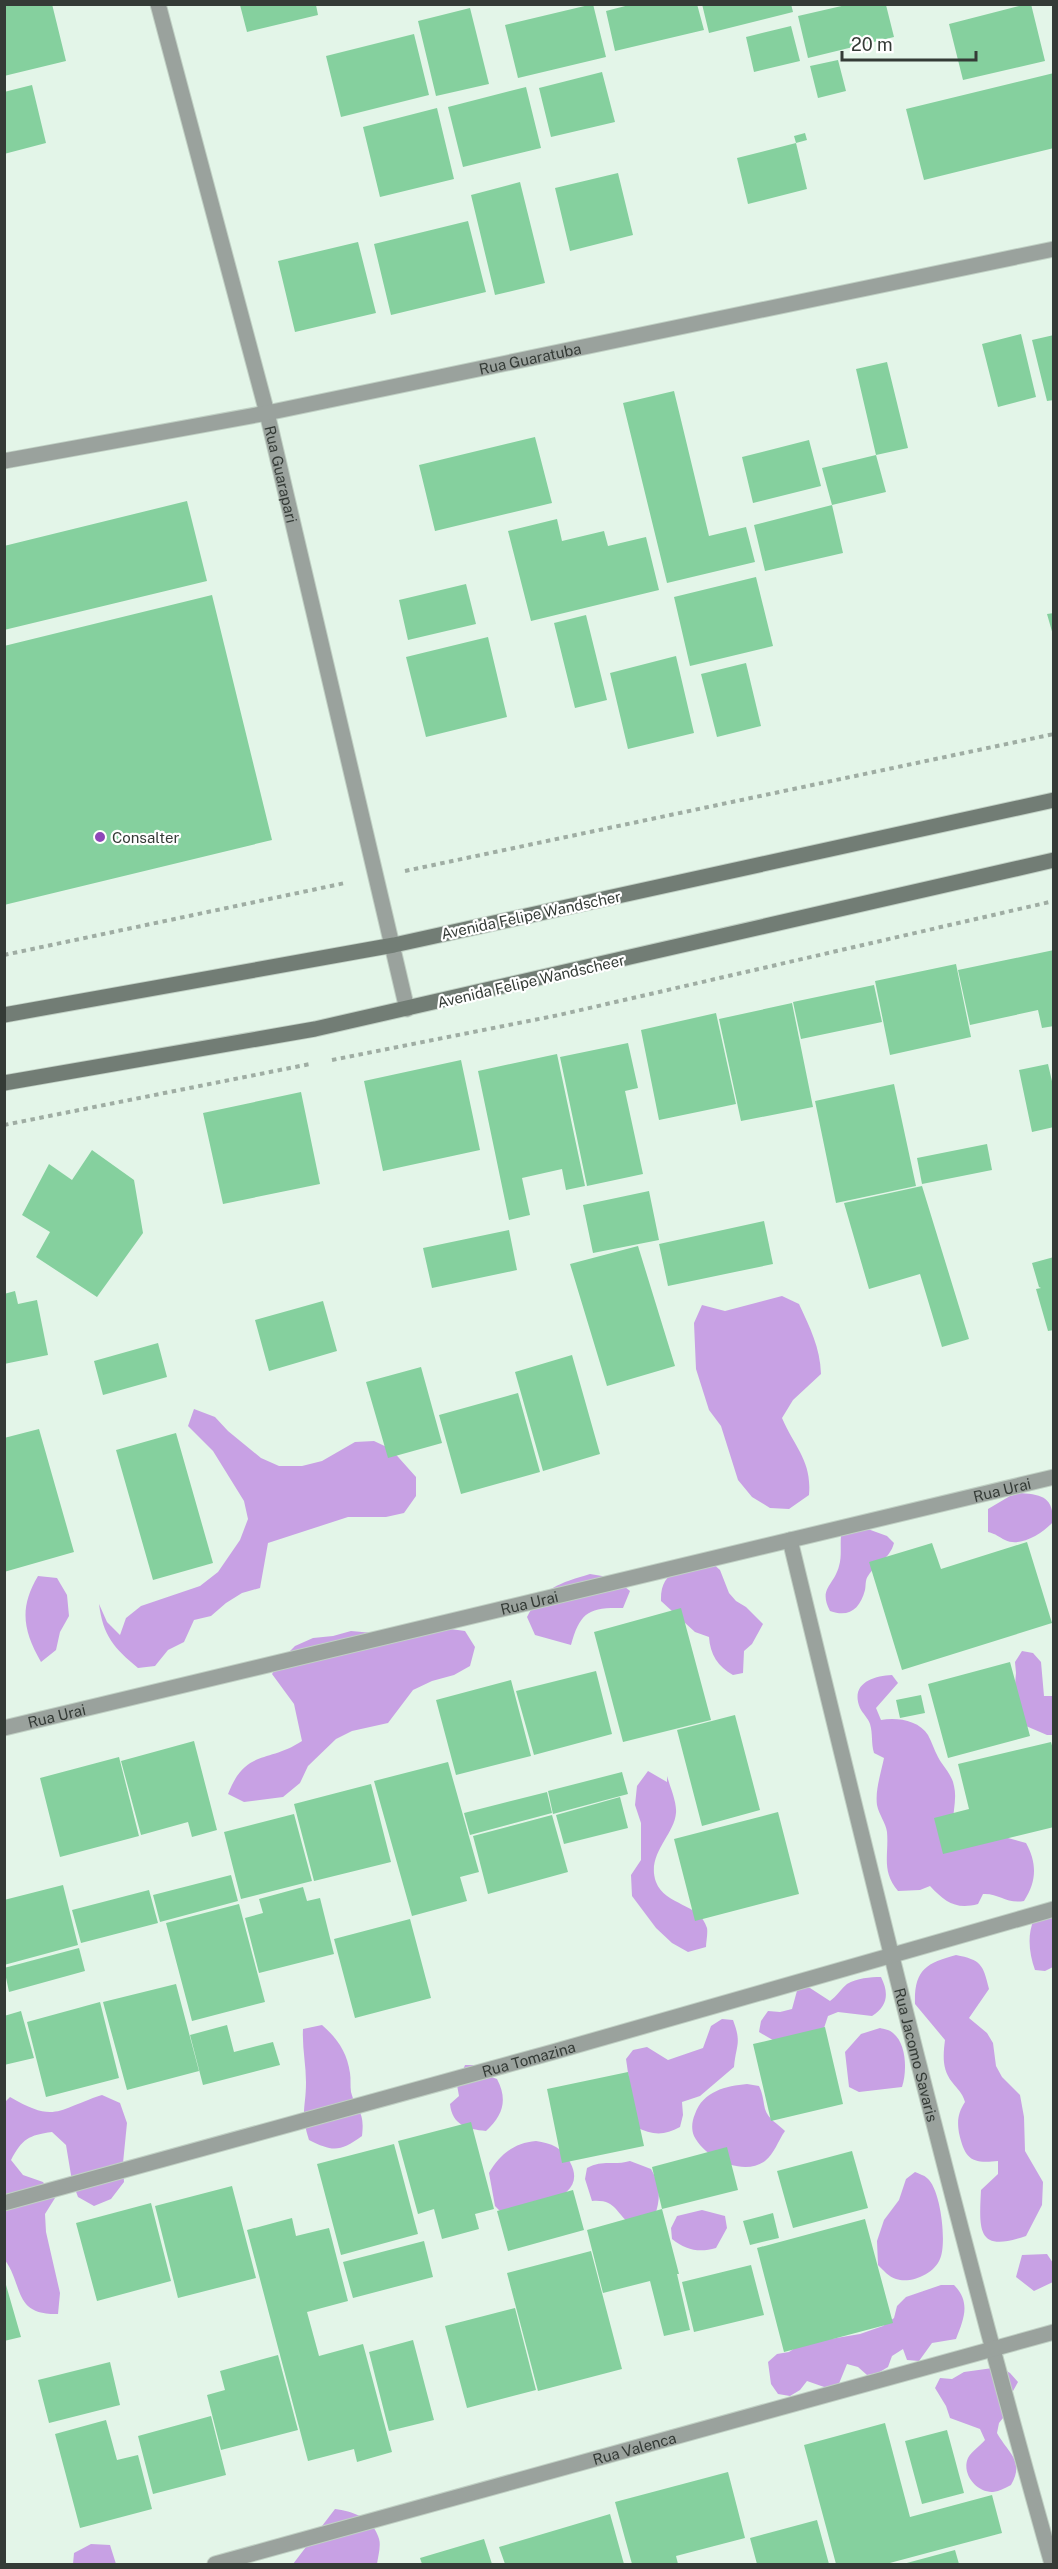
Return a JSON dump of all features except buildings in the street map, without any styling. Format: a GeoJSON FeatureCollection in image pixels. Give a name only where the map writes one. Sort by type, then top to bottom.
{"type":"FeatureCollection","features":[{"type":"Feature","properties":{"kind":"main road","name":"Avenida Felipe Wandscher"},"geometry":{"type":"LineString","coordinates":[[4,1015],[394,945],[1053,800]]}},
{"type":"Feature","properties":{"kind":"main road","name":"Avenida Felipe Wandscheer"},"geometry":{"type":"LineString","coordinates":[[4,1083],[315,1029],[1053,860]]}},
{"type":"Feature","properties":{"kind":"street","name":"Rua Guarapari"},"geometry":{"type":"LineString","coordinates":[[158,4],[267,413],[394,945],[407,1009]]}},
{"type":"Feature","properties":{"kind":"street","name":"Rua Guaratuba"},"geometry":{"type":"LineString","coordinates":[[4,461],[267,413],[1053,249]]}},
{"type":"Feature","properties":{"kind":"street","name":"Rua Urai"},"geometry":{"type":"LineString","coordinates":[[4,1728],[1053,1477]]}},
{"type":"Feature","properties":{"kind":"street","name":"Rua Jacomo Savaris"},"geometry":{"type":"LineString","coordinates":[[790,1540],[890,1956],[991,2348],[1052,2565]]}},
{"type":"Feature","properties":{"kind":"street","name":"Rua Tomazina"},"geometry":{"type":"LineString","coordinates":[[4,2203],[553,2052],[1053,1909]]}},
{"type":"Feature","properties":{"kind":"street","name":"Rua Valenca"},"geometry":{"type":"LineString","coordinates":[[215,2565],[1053,2332]]}},
{"type":"Feature","properties":{"kind":"path"},"geometry":{"type":"LineString","coordinates":[[4,955],[770,796],[1053,734]]}},
{"type":"Feature","properties":{"kind":"path"},"geometry":{"type":"LineString","coordinates":[[327,1061],[559,1015],[1053,901]]}},
{"type":"Feature","properties":{"kind":"path"},"geometry":{"type":"LineString","coordinates":[[4,1125],[315,1063]]}},
{"type":"Feature","properties":{"kind":"shaded area"},"geometry":{"type":"Polygon","coordinates":[[[782,1296],[799,1304],[811,1330],[821,1374],[793,1400],[782,1418],[802,1455],[809,1483],[809,1495],[789,1509],[770,1508],[752,1497],[738,1480],[721,1426],[709,1410],[696,1369],[694,1323],[702,1305],[725,1311],[782,1296]]]}},
{"type":"Feature","properties":{"kind":"shaded area"},"geometry":{"type":"Polygon","coordinates":[[[194,1409],[215,1417],[228,1431],[261,1458],[279,1466],[302,1466],[322,1461],[355,1442],[374,1441],[391,1449],[416,1477],[416,1496],[404,1513],[386,1517],[348,1517],[268,1543],[260,1588],[242,1593],[211,1616],[194,1620],[184,1642],[168,1650],[155,1666],[138,1668],[111,1640],[103,1625],[99,1604],[107,1622],[120,1635],[126,1618],[141,1606],[200,1586],[218,1572],[240,1540],[248,1519],[244,1501],[213,1451],[188,1426],[194,1409]]]}},
{"type":"Feature","properties":{"kind":"shaded area"},"geometry":{"type":"Polygon","coordinates":[[[1021,1493],[1046,1499],[1053,1514],[1053,1522],[1037,1535],[1024,1541],[1011,1542],[988,1532],[988,1509],[1010,1496],[1021,1493]]]}},
{"type":"Feature","properties":{"kind":"shaded area"},"geometry":{"type":"Polygon","coordinates":[[[865,1528],[887,1536],[894,1543],[892,1548],[866,1579],[863,1597],[857,1607],[843,1613],[830,1611],[826,1592],[839,1566],[841,1536],[865,1528]]]}},
{"type":"Feature","properties":{"kind":"shaded area"},"geometry":{"type":"Polygon","coordinates":[[[711,1562],[720,1570],[729,1593],[763,1624],[752,1644],[744,1651],[743,1673],[733,1675],[723,1668],[713,1654],[709,1637],[695,1632],[661,1601],[665,1582],[676,1571],[711,1562]]]}},
{"type":"Feature","properties":{"kind":"shaded area"},"geometry":{"type":"Polygon","coordinates":[[[590,1574],[614,1578],[630,1591],[623,1608],[602,1609],[588,1614],[578,1625],[571,1645],[535,1635],[527,1617],[539,1599],[561,1584],[590,1574]]]}},
{"type":"Feature","properties":{"kind":"shaded area"},"geometry":{"type":"Polygon","coordinates":[[[38,1576],[57,1578],[67,1595],[69,1616],[60,1632],[56,1650],[41,1662],[30,1640],[26,1619],[28,1598],[38,1576]]]}},
{"type":"Feature","properties":{"kind":"shaded area"},"geometry":{"type":"Polygon","coordinates":[[[443,1628],[465,1631],[475,1647],[470,1666],[454,1675],[432,1681],[413,1690],[388,1723],[352,1731],[336,1739],[308,1766],[300,1783],[283,1797],[244,1802],[228,1794],[235,1779],[250,1763],[302,1741],[294,1704],[272,1674],[295,1646],[313,1638],[351,1631],[384,1634],[443,1628]]]}},
{"type":"Feature","properties":{"kind":"shaded area"},"geometry":{"type":"Polygon","coordinates":[[[1022,1651],[1033,1653],[1041,1662],[1044,1696],[1053,1696],[1053,1735],[1047,1735],[1026,1726],[1014,1697],[1015,1662],[1022,1651]]]}},
{"type":"Feature","properties":{"kind":"shaded area"},"geometry":{"type":"Polygon","coordinates":[[[892,1675],[898,1683],[876,1708],[881,1720],[907,1721],[919,1726],[928,1735],[953,1782],[955,1795],[953,1823],[1026,1843],[1030,1850],[1034,1872],[1024,1901],[1012,1901],[983,1894],[978,1904],[963,1906],[946,1900],[930,1886],[920,1890],[898,1891],[893,1884],[889,1877],[887,1863],[886,1829],[877,1805],[884,1758],[874,1753],[870,1724],[858,1700],[860,1687],[865,1683],[877,1677],[892,1675]]]}},
{"type":"Feature","properties":{"kind":"shaded area"},"geometry":{"type":"Polygon","coordinates":[[[648,1771],[667,1782],[667,1776],[676,1809],[671,1830],[657,1854],[654,1872],[656,1882],[667,1896],[697,1914],[707,1928],[706,1947],[688,1952],[672,1943],[656,1928],[632,1896],[631,1875],[641,1860],[641,1823],[635,1805],[637,1786],[648,1771]]]}},
{"type":"Feature","properties":{"kind":"shaded area"},"geometry":{"type":"Polygon","coordinates":[[[1053,1915],[1053,1967],[1045,1971],[1035,1970],[1031,1957],[1030,1931],[1034,1919],[1053,1915]]]}},
{"type":"Feature","properties":{"kind":"shaded area"},"geometry":{"type":"Polygon","coordinates":[[[956,1955],[976,1961],[985,1974],[989,1989],[969,2018],[987,2033],[993,2043],[996,2066],[1002,2077],[1020,2095],[1024,2117],[1025,2151],[1043,2182],[1042,2205],[1026,2236],[1010,2241],[998,2242],[984,2235],[980,2217],[981,2190],[998,2174],[998,2161],[975,2160],[964,2149],[958,2120],[965,2102],[946,2072],[945,2040],[915,2004],[917,1983],[924,1970],[937,1961],[956,1955]]]}},
{"type":"Feature","properties":{"kind":"shaded area"},"geometry":{"type":"Polygon","coordinates":[[[881,1977],[886,1999],[881,2008],[872,2016],[838,2012],[828,2016],[822,2034],[778,2043],[759,2032],[761,2021],[768,2011],[780,2012],[792,2009],[798,1987],[810,1988],[830,2001],[851,1982],[864,1978],[881,1977]]]}},
{"type":"Feature","properties":{"kind":"shaded area"},"geometry":{"type":"Polygon","coordinates":[[[722,2019],[733,2020],[736,2028],[738,2044],[734,2067],[700,2096],[682,2102],[683,2115],[680,2127],[669,2132],[658,2133],[647,2132],[636,2127],[626,2059],[633,2050],[647,2047],[668,2060],[703,2048],[711,2026],[722,2019]]]}},
{"type":"Feature","properties":{"kind":"shaded area"},"geometry":{"type":"Polygon","coordinates":[[[322,2025],[337,2040],[344,2052],[349,2065],[351,2092],[362,2121],[362,2136],[348,2145],[336,2148],[324,2147],[309,2140],[305,2123],[306,2082],[303,2029],[322,2025]]]}},
{"type":"Feature","properties":{"kind":"shaded area"},"geometry":{"type":"Polygon","coordinates":[[[880,2028],[892,2032],[901,2044],[905,2058],[902,2087],[859,2092],[849,2087],[845,2052],[861,2034],[880,2028]]]}},
{"type":"Feature","properties":{"kind":"shaded area"},"geometry":{"type":"Polygon","coordinates":[[[465,2065],[478,2065],[486,2075],[497,2079],[500,2087],[502,2107],[486,2131],[462,2125],[451,2111],[450,2104],[459,2096],[457,2085],[465,2065]]]}},
{"type":"Feature","properties":{"kind":"shaded area"},"geometry":{"type":"Polygon","coordinates":[[[747,2084],[759,2086],[766,2113],[785,2131],[765,2161],[746,2167],[725,2163],[715,2158],[699,2144],[692,2128],[699,2106],[709,2095],[723,2088],[747,2084]]]}},
{"type":"Feature","properties":{"kind":"shaded area"},"geometry":{"type":"Polygon","coordinates":[[[102,2095],[120,2103],[127,2123],[123,2163],[124,2182],[111,2199],[94,2206],[78,2197],[72,2181],[66,2145],[52,2132],[27,2139],[11,2160],[23,2175],[43,2182],[55,2198],[45,2214],[46,2232],[60,2293],[58,2314],[33,2310],[22,2298],[5,2260],[4,2103],[10,2097],[25,2105],[48,2112],[66,2109],[102,2095]]]}},
{"type":"Feature","properties":{"kind":"shaded area"},"geometry":{"type":"Polygon","coordinates":[[[536,2141],[547,2143],[564,2153],[574,2175],[572,2186],[553,2200],[502,2213],[495,2206],[489,2173],[508,2151],[521,2144],[536,2141]]]}},
{"type":"Feature","properties":{"kind":"shaded area"},"geometry":{"type":"Polygon","coordinates":[[[630,2161],[651,2169],[659,2192],[655,2215],[633,2226],[611,2205],[606,2202],[592,2201],[585,2179],[587,2168],[593,2165],[630,2161]]]}},
{"type":"Feature","properties":{"kind":"shaded area"},"geometry":{"type":"Polygon","coordinates":[[[915,2172],[927,2178],[936,2193],[943,2230],[942,2252],[933,2269],[915,2279],[902,2280],[891,2277],[878,2265],[877,2241],[884,2220],[899,2200],[906,2179],[915,2172]]]}},
{"type":"Feature","properties":{"kind":"shaded area"},"geometry":{"type":"Polygon","coordinates":[[[702,2210],[725,2216],[727,2228],[716,2248],[693,2250],[672,2239],[671,2228],[677,2216],[702,2210]]]}},
{"type":"Feature","properties":{"kind":"shaded area"},"geometry":{"type":"Polygon","coordinates":[[[1047,2254],[1053,2263],[1053,2282],[1034,2291],[1016,2277],[1022,2255],[1047,2254]]]}},
{"type":"Feature","properties":{"kind":"shaded area"},"geometry":{"type":"Polygon","coordinates":[[[941,2285],[954,2285],[963,2298],[964,2311],[961,2325],[956,2339],[932,2343],[919,2361],[907,2360],[903,2349],[892,2356],[888,2367],[878,2373],[867,2375],[858,2367],[847,2364],[838,2386],[827,2388],[807,2381],[800,2390],[790,2396],[778,2394],[771,2384],[768,2362],[777,2354],[789,2352],[801,2344],[860,2334],[883,2326],[894,2318],[897,2306],[906,2297],[941,2285]]]}},
{"type":"Feature","properties":{"kind":"shaded area"},"geometry":{"type":"Polygon","coordinates":[[[1000,2367],[1018,2382],[1007,2402],[1007,2413],[999,2423],[997,2433],[1016,2463],[1016,2470],[1011,2485],[993,2492],[976,2486],[967,2470],[968,2458],[985,2440],[980,2429],[950,2418],[935,2388],[940,2378],[952,2379],[964,2372],[1000,2367]]]}},
{"type":"Feature","properties":{"kind":"shaded area"},"geometry":{"type":"Polygon","coordinates":[[[335,2509],[361,2516],[371,2524],[380,2543],[377,2564],[293,2564],[335,2509]]]}},
{"type":"Feature","properties":{"kind":"shaded area"},"geometry":{"type":"Polygon","coordinates":[[[91,2544],[110,2545],[116,2564],[73,2564],[74,2553],[91,2544]]]}},
{"type":"Feature","properties":{"kind":"place","name":"Consalter"},"geometry":{"type":"Point","coordinates":[100,837]}}]}
